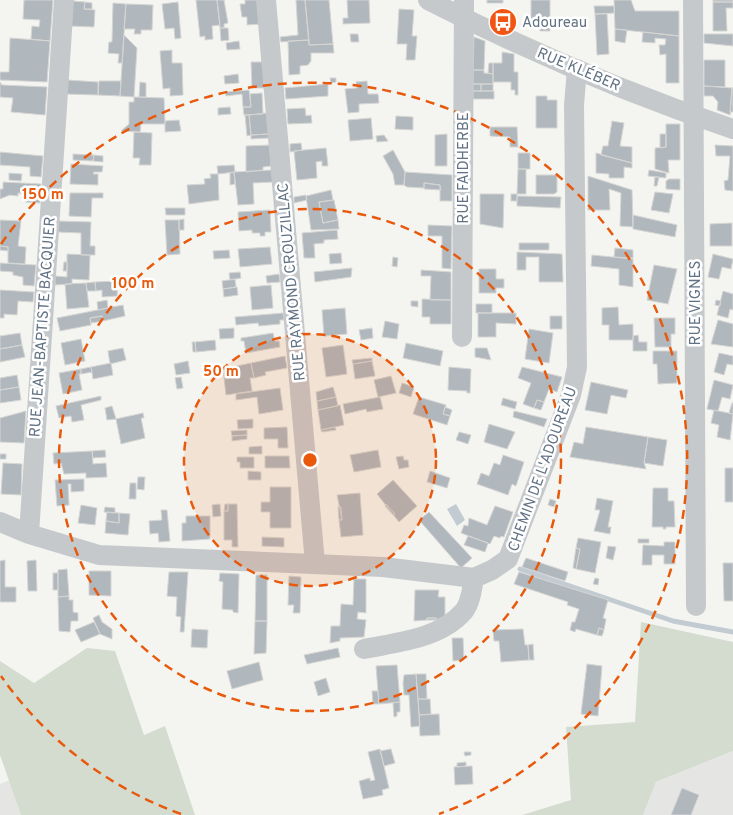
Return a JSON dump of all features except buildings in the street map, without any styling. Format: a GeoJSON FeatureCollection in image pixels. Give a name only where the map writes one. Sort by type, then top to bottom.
{"type":"FeatureCollection","features":[{"type":"Feature","properties":{"kind":"street","name":"RUE JEAN-BAPTISTE BACQUIER"},"geometry":{"type":"LineString","coordinates":[[29,534],[64,0]]}},
{"type":"Feature","properties":{"kind":"street","name":"RUE RAYMOND CROUZILLAC"},"geometry":{"type":"LineString","coordinates":[[266,0],[315,564]]}},
{"type":"Feature","properties":{"kind":"street","name":"RUE KLÉBER"},"geometry":{"type":"LineString","coordinates":[[428,0],[464,9],[577,69],[694,116],[733,129]]}},
{"type":"Feature","properties":{"kind":"street","name":"RUE VIGNES"},"geometry":{"type":"LineString","coordinates":[[693,0],[696,606]]}},
{"type":"Feature","properties":{"kind":"street","name":"RUE FAIDHERBE"},"geometry":{"type":"LineString","coordinates":[[462,337],[464,9]]}},
{"type":"Feature","properties":{"kind":"street","name":"CHEMIN DE L'ADOUREAU"},"geometry":{"type":"LineString","coordinates":[[474,578],[492,570],[508,559],[571,395],[577,367],[574,105],[577,69]]}},
{"type":"Feature","properties":{"kind":"street"},"geometry":{"type":"LineString","coordinates":[[0,522],[29,534],[99,555],[383,567],[474,578],[471,596],[465,610],[439,631],[364,649]]}},
{"type":"Feature","properties":{"kind":"shaded area"},"geometry":{"type":"Polygon","coordinates":[[[456,504],[465,520],[457,526],[447,509],[456,504]]]}},
{"type":"Feature","properties":{"kind":"shaded area"},"geometry":{"type":"Polygon","coordinates":[[[641,622],[733,642],[733,751],[656,782],[643,815],[522,815],[571,800],[566,727],[635,722],[641,622]]]}},
{"type":"Feature","properties":{"kind":"shaded area"},"geometry":{"type":"Polygon","coordinates":[[[87,648],[115,651],[144,735],[165,726],[195,815],[21,815],[0,755],[0,661],[34,683],[87,648]]]}},
{"type":"Feature","properties":{"kind":"shaded area"},"geometry":{"type":"Polygon","coordinates":[[[733,751],[733,815],[643,815],[656,782],[733,751]]]}},
{"type":"Feature","properties":{"kind":"shaded area"},"geometry":{"type":"Polygon","coordinates":[[[10,780],[21,815],[0,815],[0,784],[10,780]]]}},
{"type":"Feature","properties":{"kind":"waterway"},"geometry":{"type":"LineString","coordinates":[[520,569],[673,621],[733,632]]}},
{"type":"Feature","properties":{"kind":"place","name":"Adoureau"},"geometry":{"type":"Point","coordinates":[503,22]}}]}
